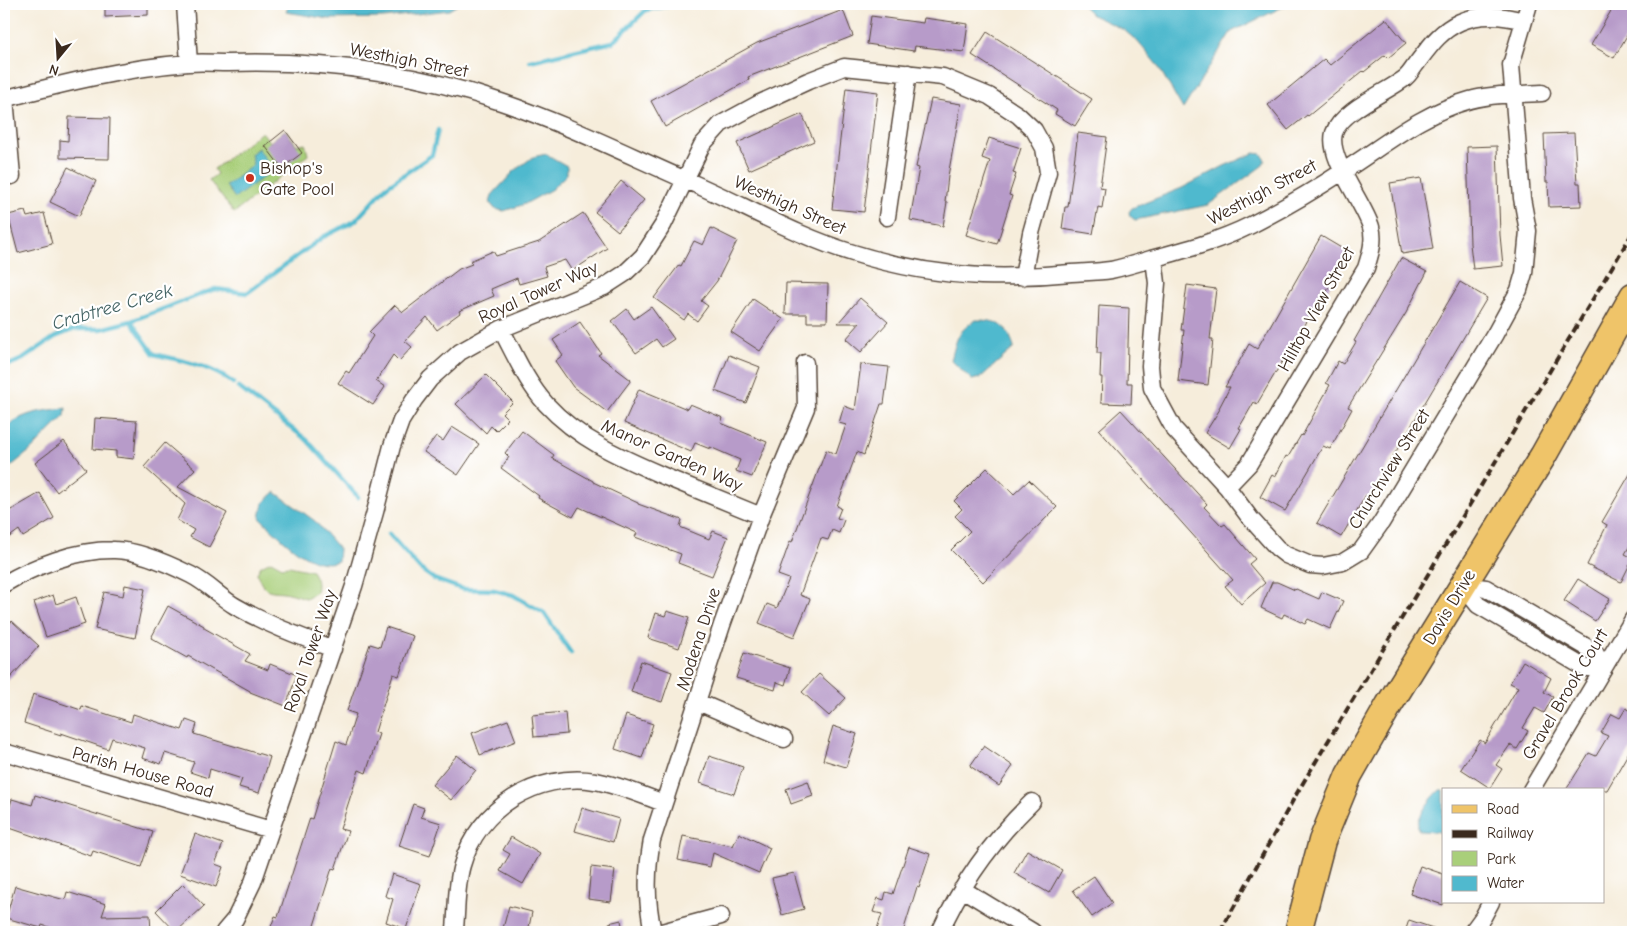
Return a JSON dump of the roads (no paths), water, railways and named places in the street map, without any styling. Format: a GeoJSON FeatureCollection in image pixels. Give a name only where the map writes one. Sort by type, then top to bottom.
{"type":"FeatureCollection","features":[{"type":"Feature","properties":{"kind":"main road","name":"Davis Drive"},"geometry":{"type":"LineString","coordinates":[[1298,932],[1322,841],[1349,775],[1378,723],[1543,456],[1633,296]]}},
{"type":"Feature","properties":{"kind":"street"},"geometry":{"type":"LineString","coordinates":[[185,4],[189,63]]}},
{"type":"Feature","properties":{"kind":"street","name":"Churchview Street"},"geometry":{"type":"LineString","coordinates":[[1154,258],[1157,283],[1150,366],[1152,388],[1174,429],[1227,488],[1250,518],[1277,548],[1286,555],[1310,565],[1323,566],[1343,562],[1361,552],[1430,443],[1519,290],[1524,272],[1528,231],[1522,198],[1511,65],[1529,4]]}},
{"type":"Feature","properties":{"kind":"street","name":"Hilltop View Street"},"geometry":{"type":"LineString","coordinates":[[1227,488],[1249,464],[1366,268],[1372,248],[1372,228],[1343,172],[1334,150],[1334,134],[1344,119],[1406,77],[1445,30],[1481,16],[1504,15],[1523,21]]}},
{"type":"Feature","properties":{"kind":"street","name":"Westhigh Street"},"geometry":{"type":"LineString","coordinates":[[5,99],[64,82],[189,63],[257,62],[333,66],[391,73],[432,81],[534,114],[685,179],[746,209],[850,252],[885,262],[942,273],[1023,277],[1109,270],[1196,247],[1249,226],[1343,172],[1382,144],[1427,116],[1468,101],[1495,95],[1542,93]]}},
{"type":"Feature","properties":{"kind":"street","name":"Royal Tower Way"},"geometry":{"type":"LineString","coordinates":[[224,932],[235,919],[254,882],[333,649],[361,561],[392,446],[401,421],[430,379],[460,352],[501,329],[604,287],[624,274],[643,256],[663,225],[702,145],[721,124],[758,104],[844,67],[943,77],[988,96],[1018,116],[1034,130],[1044,148],[1048,172],[1031,233],[1023,277]]}},
{"type":"Feature","properties":{"kind":"street"},"geometry":{"type":"LineString","coordinates":[[887,217],[908,73]]}},
{"type":"Feature","properties":{"kind":"street"},"geometry":{"type":"LineString","coordinates":[[5,99],[12,176]]}},
{"type":"Feature","properties":{"kind":"street","name":"Manor Garden Way"},"geometry":{"type":"LineString","coordinates":[[501,329],[532,387],[546,404],[573,430],[603,448],[640,466],[761,516]]}},
{"type":"Feature","properties":{"kind":"street","name":"Modena Drive"},"geometry":{"type":"LineString","coordinates":[[653,932],[648,909],[647,877],[652,840],[722,626],[761,516],[806,408],[805,363]]}},
{"type":"Feature","properties":{"kind":"street"},"geometry":{"type":"LineString","coordinates":[[4,584],[45,564],[87,552],[113,550],[131,553],[161,562],[193,576],[235,606],[276,627],[333,649]]}},
{"type":"Feature","properties":{"kind":"street"},"geometry":{"type":"LineString","coordinates":[[1462,585],[1486,588],[1510,602],[1594,652],[1603,668]]}},
{"type":"Feature","properties":{"kind":"street","name":"Gravel Brook Court"},"geometry":{"type":"LineString","coordinates":[[1532,788],[1633,619]]}},
{"type":"Feature","properties":{"kind":"street"},"geometry":{"type":"LineString","coordinates":[[698,702],[784,739]]}},
{"type":"Feature","properties":{"kind":"street","name":"Parish House Road"},"geometry":{"type":"LineString","coordinates":[[4,752],[271,830]]}},
{"type":"Feature","properties":{"kind":"street"},"geometry":{"type":"LineString","coordinates":[[455,929],[462,865],[470,846],[479,830],[492,814],[514,797],[535,787],[555,781],[574,780],[608,784],[664,804]]}},
{"type":"Feature","properties":{"kind":"street"},"geometry":{"type":"LineString","coordinates":[[940,932],[962,889],[987,851],[1032,802]]}},
{"type":"Feature","properties":{"kind":"street"},"geometry":{"type":"LineString","coordinates":[[962,889],[1033,932]]}},
{"type":"Feature","properties":{"kind":"street"},"geometry":{"type":"LineString","coordinates":[[1472,932],[1490,904]]}},
{"type":"Feature","properties":{"kind":"street"},"geometry":{"type":"LineString","coordinates":[[662,932],[721,916]]}},
{"type":"Feature","properties":{"kind":"water"},"geometry":{"type":"Polygon","coordinates":[[[289,4],[459,4],[449,10],[383,18],[329,19],[286,12],[289,4]]]}},
{"type":"Feature","properties":{"kind":"water"},"geometry":{"type":"Polygon","coordinates":[[[1081,4],[1289,4],[1231,32],[1183,109],[1158,66],[1138,42],[1124,30],[1092,15],[1081,4]]]}},
{"type":"Feature","properties":{"kind":"water","name":"Bishop's Gate Pool"},"geometry":{"type":"Polygon","coordinates":[[[258,148],[273,170],[235,198],[226,186],[253,165],[251,154],[258,148]]]}},
{"type":"Feature","properties":{"kind":"water"},"geometry":{"type":"Polygon","coordinates":[[[1254,153],[1262,154],[1265,160],[1262,166],[1208,205],[1135,220],[1130,216],[1129,212],[1132,208],[1182,188],[1254,153]]]}},
{"type":"Feature","properties":{"kind":"water"},"geometry":{"type":"Polygon","coordinates":[[[546,154],[567,166],[567,174],[552,189],[525,204],[504,211],[495,209],[490,203],[492,195],[515,170],[533,157],[546,154]]]}},
{"type":"Feature","properties":{"kind":"water"},"geometry":{"type":"Polygon","coordinates":[[[976,320],[991,321],[1001,325],[1009,334],[1014,348],[980,378],[972,380],[951,360],[956,341],[961,332],[976,320]]]}},
{"type":"Feature","properties":{"kind":"water"},"geometry":{"type":"Polygon","coordinates":[[[66,408],[65,416],[31,450],[4,472],[4,429],[25,416],[40,411],[66,408]]]}},
{"type":"Feature","properties":{"kind":"water"},"geometry":{"type":"Polygon","coordinates":[[[275,492],[315,521],[339,549],[338,561],[327,563],[306,557],[260,518],[263,503],[275,492]]]}},
{"type":"Feature","properties":{"kind":"water"},"geometry":{"type":"Polygon","coordinates":[[[1442,790],[1442,832],[1421,831],[1418,829],[1419,819],[1429,803],[1442,790]]]}},
{"type":"Feature","properties":{"kind":"waterway","name":"Crabtree Creek"},"geometry":{"type":"LineString","coordinates":[[530,61],[613,42],[646,10],[678,4]]}},
{"type":"Feature","properties":{"kind":"waterway","name":"Crabtree Creek"},"geometry":{"type":"LineString","coordinates":[[4,367],[23,359],[55,337],[75,329],[101,329],[131,321],[215,289],[247,293],[323,237],[355,221],[386,187],[432,155],[438,130]]}},
{"type":"Feature","properties":{"kind":"waterway"},"geometry":{"type":"LineString","coordinates":[[131,321],[154,354],[205,368],[233,383]]}},
{"type":"Feature","properties":{"kind":"waterway"},"geometry":{"type":"LineString","coordinates":[[238,387],[307,440],[358,497]]}},
{"type":"Feature","properties":{"kind":"waterway"},"geometry":{"type":"LineString","coordinates":[[389,534],[420,569],[434,579],[462,589],[494,590],[513,595],[544,613],[571,653]]}},
{"type":"Feature","properties":{"kind":"railway"},"geometry":{"type":"LineString","coordinates":[[1220,932],[1297,793],[1633,232]]}},
{"type":"Feature","properties":{"kind":"place","name":"Bishop's Gate Pool"},"geometry":{"type":"Point","coordinates":[250,178]}}]}
